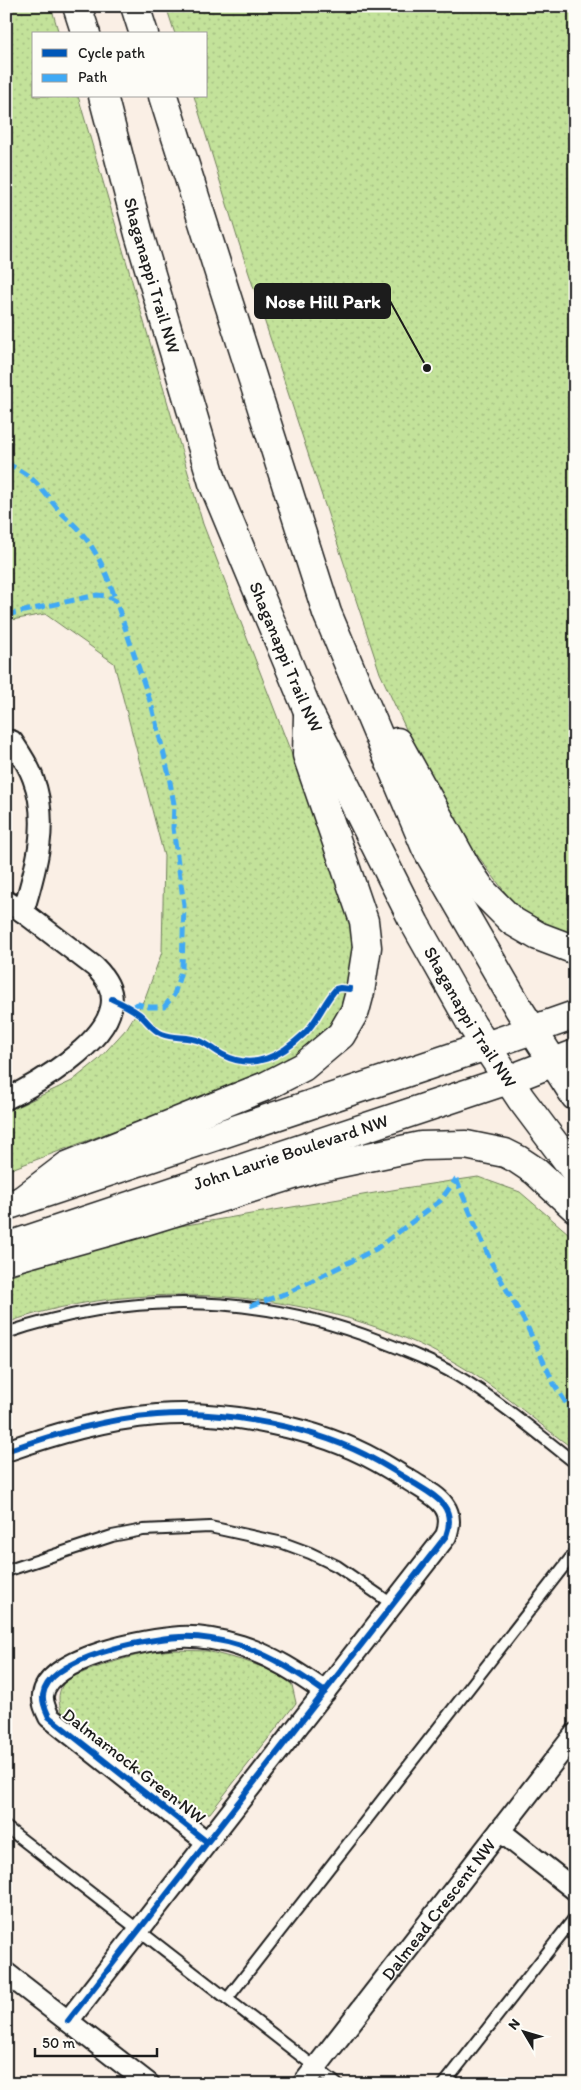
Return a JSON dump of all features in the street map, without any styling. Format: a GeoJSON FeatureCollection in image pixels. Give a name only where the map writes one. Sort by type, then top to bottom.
{"type":"FeatureCollection","features":[{"type":"Feature","properties":{"kind":"main road"},"geometry":{"type":"LineString","coordinates":[[77,6],[85,32]]}},
{"type":"Feature","properties":{"kind":"main road"},"geometry":{"type":"LineString","coordinates":[[135,6],[143,32]]}},
{"type":"Feature","properties":{"kind":"main road","name":"Shaganappi Trail NW"},"geometry":{"type":"LineString","coordinates":[[104,98],[139,234],[213,483],[308,711],[415,924],[486,1046],[553,1144],[575,1172]]}},
{"type":"Feature","properties":{"kind":"main road"},"geometry":{"type":"LineString","coordinates":[[164,98],[327,614],[349,670],[426,848],[533,1030],[563,1058],[575,1096]]}},
{"type":"Feature","properties":{"kind":"main road"},"geometry":{"type":"LineString","coordinates":[[349,670],[379,710],[466,867],[483,892],[512,921],[538,936],[575,950]]}},
{"type":"Feature","properties":{"kind":"main road"},"geometry":{"type":"LineString","coordinates":[[14,1203],[67,1166],[266,1086],[303,1067],[341,1035],[355,1011],[368,947],[364,921],[307,755],[308,711]]}},
{"type":"Feature","properties":{"kind":"main road"},"geometry":{"type":"LineString","coordinates":[[14,1203],[575,1015]]}},
{"type":"Feature","properties":{"kind":"main road","name":"John Laurie Boulevard NW"},"geometry":{"type":"LineString","coordinates":[[6,1248],[508,1080],[563,1058]]}},
{"type":"Feature","properties":{"kind":"main road"},"geometry":{"type":"LineString","coordinates":[[6,1260],[139,1223],[316,1168],[421,1146],[466,1144],[505,1153],[535,1171],[575,1208]]}},
{"type":"Feature","properties":{"kind":"street"},"geometry":{"type":"LineString","coordinates":[[6,1098],[44,1079],[76,1055],[97,1033],[112,1008],[110,986],[104,976],[95,967],[15,907],[34,876],[40,849],[41,821],[39,797],[34,778],[12,741]]}},
{"type":"Feature","properties":{"kind":"street"},"geometry":{"type":"LineString","coordinates":[[6,1451],[80,1428],[158,1415],[212,1415],[257,1421],[295,1429],[332,1441],[384,1465],[439,1499],[448,1512],[449,1525],[446,1536],[68,2021]]}},
{"type":"Feature","properties":{"kind":"street","name":"Dalmarnock Green NW"},"geometry":{"type":"LineString","coordinates":[[207,1842],[49,1717],[44,1706],[43,1696],[52,1677],[60,1670],[106,1650],[181,1637],[240,1646],[271,1658],[296,1671],[324,1692]]}},
{"type":"Feature","properties":{"kind":"street","name":"Dalmead Crescent NW"},"geometry":{"type":"LineString","coordinates":[[303,2084],[575,1734]]}},
{"type":"Feature","properties":{"kind":"street"},"geometry":{"type":"LineString","coordinates":[[500,1831],[575,1890]]}},
{"type":"Feature","properties":{"kind":"street"},"geometry":{"type":"LineString","coordinates":[[6,1973],[149,2084]]}},
{"type":"Feature","properties":{"kind":"lane"},"geometry":{"type":"LineString","coordinates":[[6,1333],[71,1314],[156,1303],[214,1303],[250,1306],[298,1315],[354,1331],[412,1353],[454,1374],[492,1398],[575,1463]]}},
{"type":"Feature","properties":{"kind":"lane"},"geometry":{"type":"LineString","coordinates":[[6,1570],[112,1536],[143,1530],[210,1527],[283,1543],[310,1553],[337,1566],[392,1604]]}},
{"type":"Feature","properties":{"kind":"lane"},"geometry":{"type":"LineString","coordinates":[[227,1999],[575,1552]]}},
{"type":"Feature","properties":{"kind":"lane"},"geometry":{"type":"LineString","coordinates":[[6,1827],[337,2084]]}},
{"type":"Feature","properties":{"kind":"lane"},"geometry":{"type":"LineString","coordinates":[[444,2084],[575,1917]]}},
{"type":"Feature","properties":{"kind":"green space"},"geometry":{"type":"Polygon","coordinates":[[[6,6],[51,6],[58,32],[32,32],[32,98],[79,98],[203,524],[307,794],[352,920],[355,968],[339,1013],[322,1035],[284,1067],[6,1171],[6,1112],[72,1081],[98,1060],[127,1028],[145,998],[162,952],[164,856],[114,663],[45,614],[6,621],[6,6]]]}},
{"type":"Feature","properties":{"kind":"green space"},"geometry":{"type":"Polygon","coordinates":[[[166,6],[575,6],[575,935],[552,929],[527,916],[510,899],[443,809],[380,673],[237,237],[195,98],[208,98],[208,32],[174,32],[166,6]]]}},
{"type":"Feature","properties":{"kind":"green space"},"geometry":{"type":"Polygon","coordinates":[[[478,1177],[520,1192],[568,1233],[575,1243],[575,1450],[469,1371],[418,1344],[363,1323],[304,1307],[243,1298],[181,1295],[120,1298],[61,1307],[6,1323],[6,1277],[46,1263],[163,1229],[478,1177]]]}},
{"type":"Feature","properties":{"kind":"green space"},"geometry":{"type":"Polygon","coordinates":[[[174,1650],[207,1651],[245,1661],[279,1673],[292,1685],[296,1703],[210,1813],[190,1815],[63,1716],[60,1708],[61,1687],[69,1679],[122,1659],[174,1650]]]}},
{"type":"Feature","properties":{"kind":"marked path"},"geometry":{"type":"LineString","coordinates":[[6,463],[35,482],[86,538],[101,564],[116,601]]}},
{"type":"Feature","properties":{"kind":"marked path"},"geometry":{"type":"LineString","coordinates":[[6,615],[97,595],[107,596],[116,601],[152,707],[174,804],[173,828],[184,905],[182,968],[174,995],[164,1007],[149,1007],[138,1004],[128,1008]]}},
{"type":"Feature","properties":{"kind":"marked path"},"geometry":{"type":"LineString","coordinates":[[456,1179],[491,1262],[526,1324],[554,1384],[575,1417]]}},
{"type":"Feature","properties":{"kind":"marked path"},"geometry":{"type":"LineString","coordinates":[[250,1306],[287,1293],[376,1249],[440,1201],[456,1179]]}},
{"type":"Feature","properties":{"kind":"cycle path"},"geometry":{"type":"LineString","coordinates":[[112,999],[142,1016],[155,1030],[162,1034],[200,1041],[223,1055],[234,1060],[246,1062],[267,1059],[296,1041],[314,1022],[336,989],[350,989]]}},
{"type":"Feature","properties":{"kind":"cycle path"},"geometry":{"type":"LineString","coordinates":[[6,1451],[80,1428],[138,1417],[184,1414],[241,1418],[299,1430],[353,1449],[434,1496],[446,1508],[449,1516],[446,1536],[68,2021]]}},
{"type":"Feature","properties":{"kind":"cycle path"},"geometry":{"type":"LineString","coordinates":[[207,1842],[49,1717],[43,1698],[49,1682],[62,1670],[80,1660],[101,1652],[146,1642],[187,1637],[219,1640],[252,1650],[305,1678],[325,1692]]}},
{"type":"Feature","properties":{"kind":"place","name":"Nose Hill Park"},"geometry":{"type":"Point","coordinates":[427,368]}}]}
